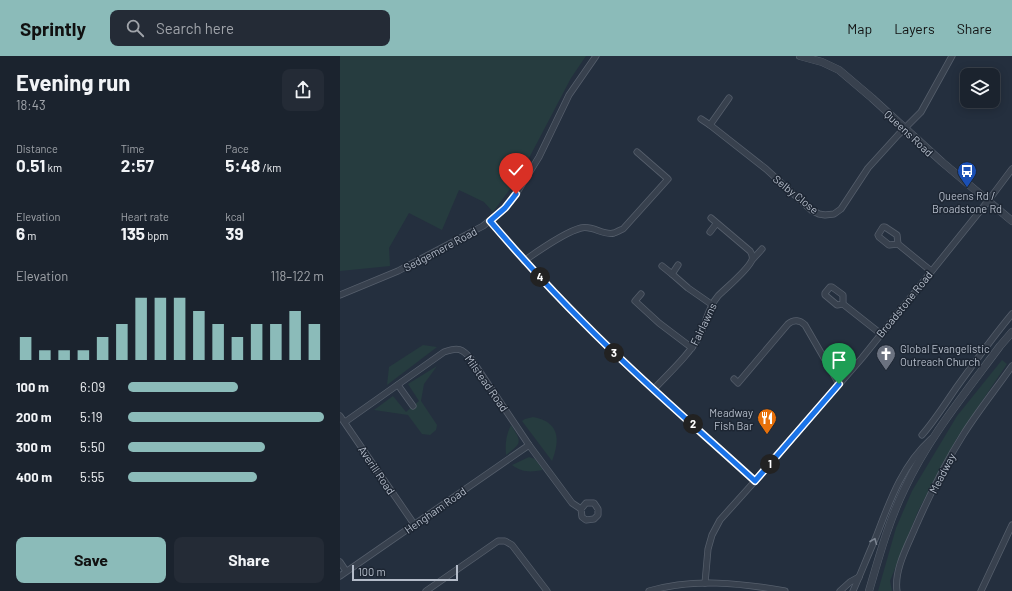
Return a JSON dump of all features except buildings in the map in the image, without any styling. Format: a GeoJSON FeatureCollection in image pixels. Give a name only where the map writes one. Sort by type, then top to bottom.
{"type":"FeatureCollection","features":[{"type":"Feature","properties":{"kind":"street","name":"Sedgemere Road"},"geometry":{"type":"LineString","coordinates":[[340,294],[398,271],[483,226],[505,208],[516,194],[539,157],[569,95],[596,56]]}},
{"type":"Feature","properties":{"kind":"street","name":"Queens Road"},"geometry":{"type":"LineString","coordinates":[[800,56],[822,62],[839,70],[942,162],[1012,221]]}},
{"type":"Feature","properties":{"kind":"street","name":"Selby Close"},"geometry":{"type":"LineString","coordinates":[[701,119],[766,169],[811,210],[819,214],[834,214],[841,209],[868,168],[921,112],[952,56]]}},
{"type":"Feature","properties":{"kind":"street"},"geometry":{"type":"LineString","coordinates":[[710,125],[729,98]]}},
{"type":"Feature","properties":{"kind":"street"},"geometry":{"type":"LineString","coordinates":[[524,261],[540,249],[581,228],[592,228],[614,234],[623,229],[668,179],[637,152]]}},
{"type":"Feature","properties":{"kind":"street","name":"Broadstone Road"},"geometry":{"type":"LineString","coordinates":[[702,591],[708,549],[712,535],[720,520],[881,334],[1012,169]]}},
{"type":"Feature","properties":{"kind":"street"},"geometry":{"type":"LineString","coordinates":[[711,218],[716,224],[750,252],[753,259]]}},
{"type":"Feature","properties":{"kind":"street"},"geometry":{"type":"LineString","coordinates":[[490,221],[524,261],[584,324],[755,481]]}},
{"type":"Feature","properties":{"kind":"street"},"geometry":{"type":"LineString","coordinates":[[710,232],[716,224]]}},
{"type":"Feature","properties":{"kind":"street"},"geometry":{"type":"LineString","coordinates":[[898,244],[931,271]]}},
{"type":"Feature","properties":{"kind":"street","name":"Fairlawns"},"geometry":{"type":"LineString","coordinates":[[654,389],[692,348],[700,334],[711,304],[747,267],[762,249]]}},
{"type":"Feature","properties":{"kind":"street"},"geometry":{"type":"LineString","coordinates":[[672,274],[678,265]]}},
{"type":"Feature","properties":{"kind":"street"},"geometry":{"type":"LineString","coordinates":[[662,266],[688,288],[711,304]]}},
{"type":"Feature","properties":{"kind":"street"},"geometry":{"type":"LineString","coordinates":[[642,294],[635,301],[659,323],[692,348]]}},
{"type":"Feature","properties":{"kind":"street"},"geometry":{"type":"LineString","coordinates":[[843,304],[881,334]]}},
{"type":"Feature","properties":{"kind":"street"},"geometry":{"type":"LineString","coordinates":[[922,435],[935,420],[985,347],[1012,314]]}},
{"type":"Feature","properties":{"kind":"street"},"geometry":{"type":"LineString","coordinates":[[734,379],[738,383],[788,324],[796,320],[805,325],[839,384]]}},
{"type":"Feature","properties":{"kind":"street"},"geometry":{"type":"LineString","coordinates":[[869,591],[883,541],[904,489],[940,428],[1012,332]]}},
{"type":"Feature","properties":{"kind":"street","name":"Milstead Road"},"geometry":{"type":"LineString","coordinates":[[345,422],[444,352],[460,349],[466,352],[472,360],[529,444],[572,503],[581,508]]}},
{"type":"Feature","properties":{"kind":"street","name":"Meadway"},"geometry":{"type":"LineString","coordinates":[[897,591],[895,581],[906,548],[946,463],[963,434],[1012,366]]}},
{"type":"Feature","properties":{"kind":"street"},"geometry":{"type":"LineString","coordinates":[[398,385],[413,406]]}},
{"type":"Feature","properties":{"kind":"street","name":"Averill Road"},"geometry":{"type":"LineString","coordinates":[[340,416],[414,524]]}},
{"type":"Feature","properties":{"kind":"street"},"geometry":{"type":"LineString","coordinates":[[935,420],[940,428]]}},
{"type":"Feature","properties":{"kind":"street"},"geometry":{"type":"LineString","coordinates":[[853,591],[888,505],[907,467],[924,445],[935,436]]}},
{"type":"Feature","properties":{"kind":"street","name":"Hengham Road"},"geometry":{"type":"LineString","coordinates":[[340,576],[529,444]]}},
{"type":"Feature","properties":{"kind":"street"},"geometry":{"type":"LineString","coordinates":[[982,591],[1012,525]]}},
{"type":"Feature","properties":{"kind":"street"},"geometry":{"type":"LineString","coordinates":[[426,591],[498,541],[505,541],[512,545],[547,591]]}},
{"type":"Feature","properties":{"kind":"street"},"geometry":{"type":"LineString","coordinates":[[340,562],[346,571]]}},
{"type":"Feature","properties":{"kind":"street"},"geometry":{"type":"LineString","coordinates":[[840,591],[858,577]]}},
{"type":"Feature","properties":{"kind":"street"},"geometry":{"type":"LineString","coordinates":[[649,591],[704,583],[750,585],[785,591]]}},
{"type":"Feature","properties":{"kind":"green space"},"geometry":{"type":"Polygon","coordinates":[[[340,56],[586,56],[571,78],[528,160],[510,189],[493,212],[484,202],[459,190],[442,230],[409,213],[389,248],[390,266],[340,271],[340,56]]]}},
{"type":"Feature","properties":{"kind":"green space"},"geometry":{"type":"Polygon","coordinates":[[[423,345],[437,347],[387,385],[389,367],[423,345]]]}},
{"type":"Feature","properties":{"kind":"green space"},"geometry":{"type":"Polygon","coordinates":[[[1002,360],[1007,364],[957,438],[918,511],[890,581],[892,591],[878,591],[896,528],[912,491],[957,416],[1002,360]]]}},
{"type":"Feature","properties":{"kind":"green space"},"geometry":{"type":"Polygon","coordinates":[[[437,366],[424,384],[421,401],[437,425],[436,430],[430,435],[422,434],[408,415],[374,410],[393,396],[406,412],[419,401],[408,384],[437,366]]]}},
{"type":"Feature","properties":{"kind":"green space"},"geometry":{"type":"Polygon","coordinates":[[[533,417],[542,419],[548,423],[556,433],[557,439],[555,453],[552,461],[522,421],[533,417]]]}},
{"type":"Feature","properties":{"kind":"green space"},"geometry":{"type":"Polygon","coordinates":[[[511,425],[519,442],[515,448],[506,455],[506,440],[511,425]]]}},
{"type":"Feature","properties":{"kind":"green space"},"geometry":{"type":"Polygon","coordinates":[[[529,457],[535,459],[543,470],[527,471],[512,465],[529,457]]]}},
{"type":"Feature","properties":{"kind":"place","name":"Queens Rd / Broadstone Rd"},"geometry":{"type":"Point","coordinates":[967,188]}},
{"type":"Feature","properties":{"kind":"place","name":"Global Evangelistic Outreach Church"},"geometry":{"type":"Point","coordinates":[886,371]}},
{"type":"Feature","properties":{"kind":"place","name":"Meadway Fish Bar"},"geometry":{"type":"Point","coordinates":[767,435]}},
{"type":"Feature","properties":{"kind":"route"},"geometry":{"type":"LineString","coordinates":[[516,194],[505,208],[490,221],[524,261],[584,324],[755,481],[839,384]]}}]}
